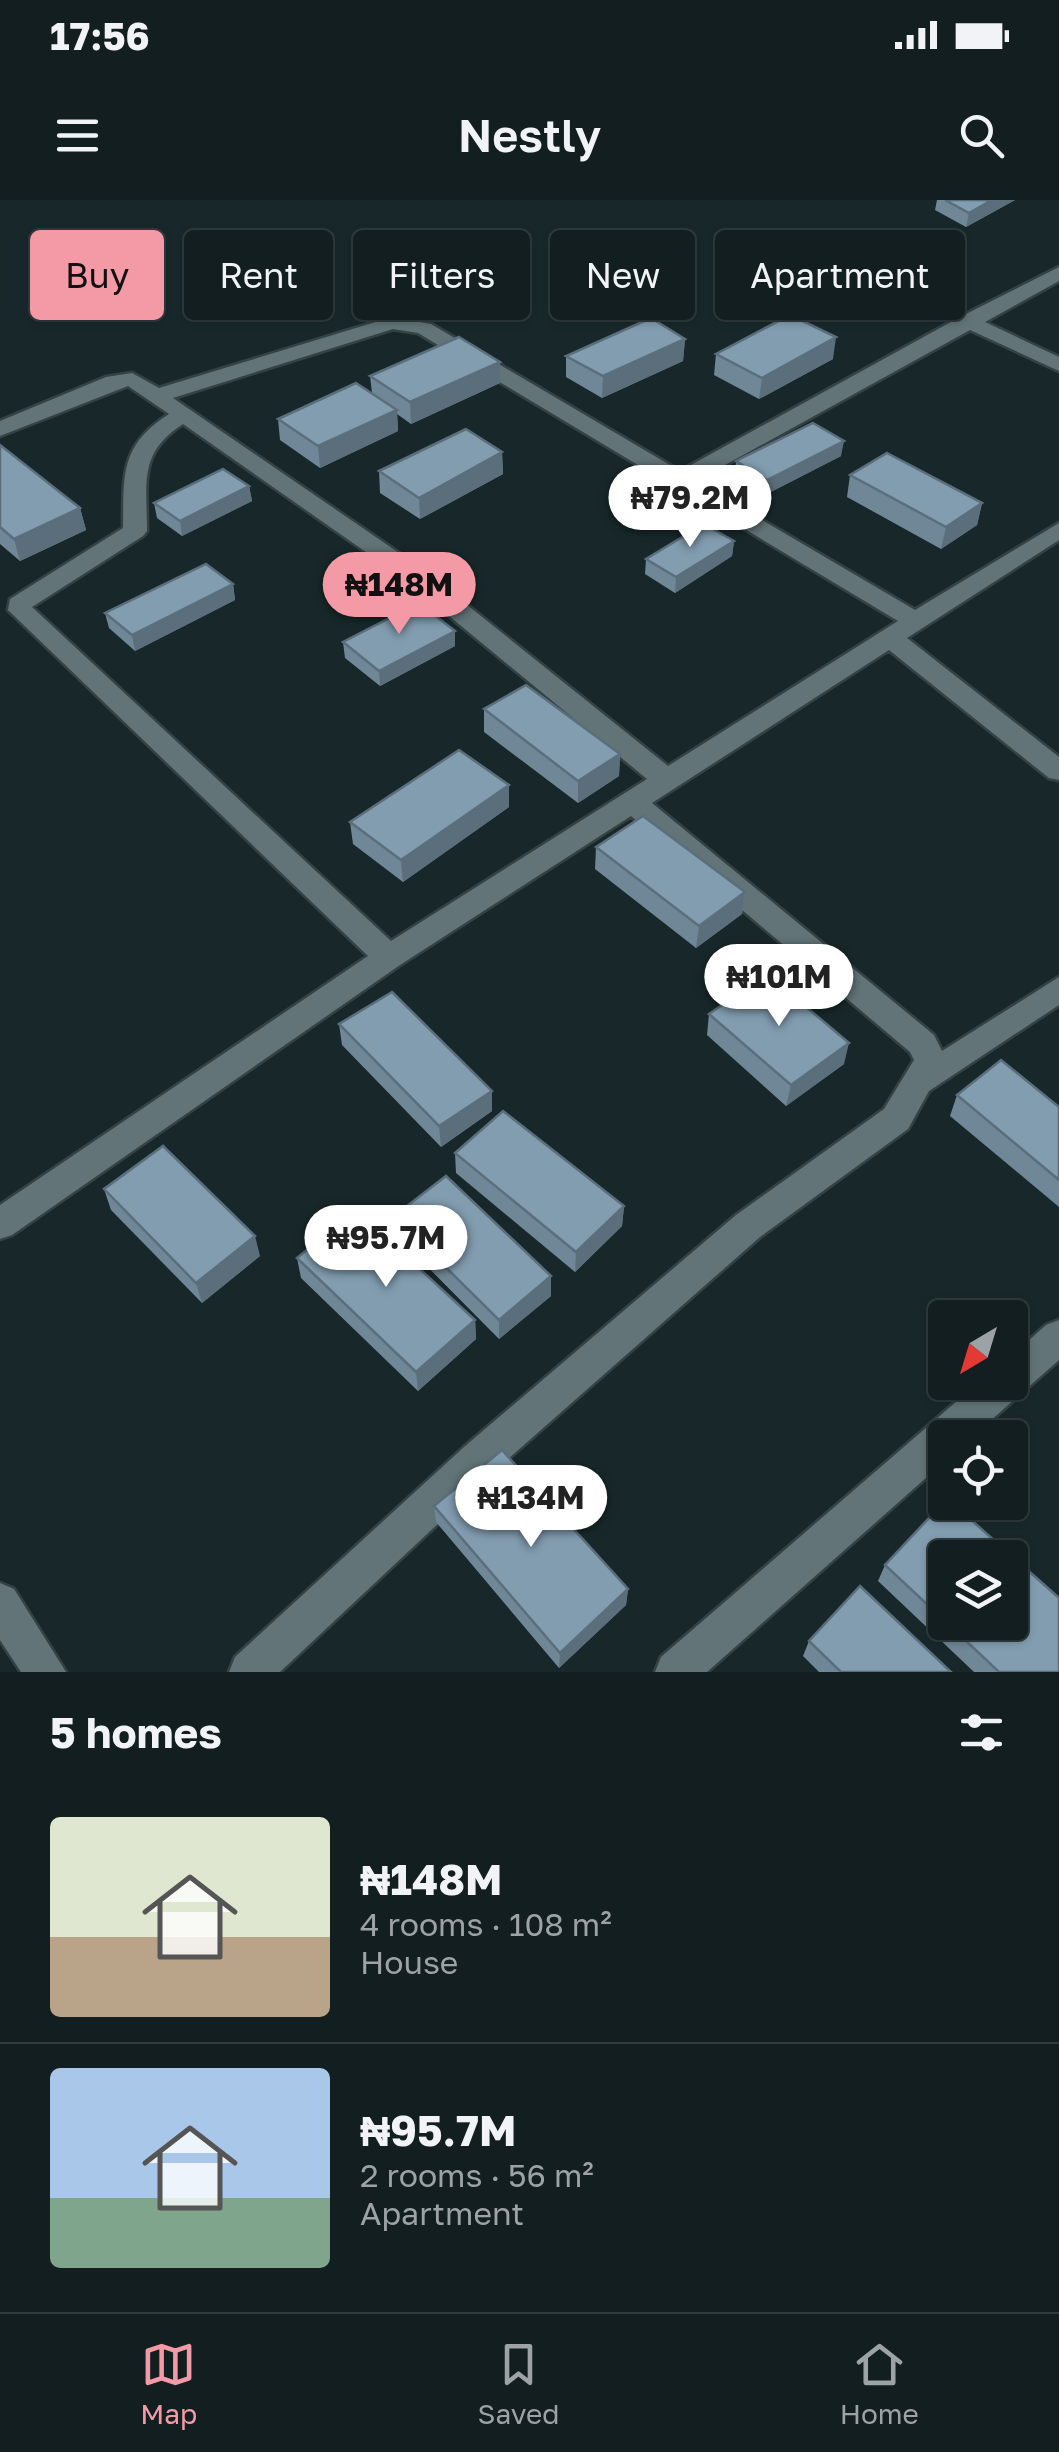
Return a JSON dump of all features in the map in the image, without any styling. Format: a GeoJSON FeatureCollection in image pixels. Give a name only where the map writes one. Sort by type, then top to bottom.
{"type":"FeatureCollection","features":[{"type":"Feature","properties":{"kind":"street"},"geometry":{"type":"LineString","coordinates":[[679,480],[1059,272]]}},
{"type":"Feature","properties":{"kind":"street"},"geometry":{"type":"LineString","coordinates":[[967,321],[1059,366]]}},
{"type":"Feature","properties":{"kind":"street"},"geometry":{"type":"LineString","coordinates":[[156,396],[392,322],[410,323],[915,621]]}},
{"type":"Feature","properties":{"kind":"street"},"geometry":{"type":"LineString","coordinates":[[0,429],[114,382],[132,380],[412,573],[664,779]]}},
{"type":"Feature","properties":{"kind":"street"},"geometry":{"type":"LineString","coordinates":[[184,414],[151,432],[137,452],[134,530],[19,604],[20,610],[389,958]]}},
{"type":"Feature","properties":{"kind":"street"},"geometry":{"type":"LineString","coordinates":[[0,1224],[389,958],[1059,530]]}},
{"type":"Feature","properties":{"kind":"street"},"geometry":{"type":"LineString","coordinates":[[889,637],[1059,771]]}},
{"type":"Feature","properties":{"kind":"street"},"geometry":{"type":"LineString","coordinates":[[250,1672],[478,1460],[748,1226],[896,1118],[921,1082],[930,1061],[923,1044],[632,801]]}},
{"type":"Feature","properties":{"kind":"street"},"geometry":{"type":"LineString","coordinates":[[921,1082],[1059,989]]}},
{"type":"Feature","properties":{"kind":"street"},"geometry":{"type":"LineString","coordinates":[[1028,1365],[1059,1338]]}},
{"type":"Feature","properties":{"kind":"street"},"geometry":{"type":"LineString","coordinates":[[676,1672],[987,1400]]}},
{"type":"Feature","properties":{"kind":"street"},"geometry":{"type":"LineString","coordinates":[[0,1603],[44,1672]]}},
{"type":"Feature","properties":{"kind":"building"},"geometry":{"type":"Polygon","coordinates":[[[945,200],[992,200],[969,213],[945,200]]]}},
{"type":"Feature","properties":{"kind":"building"},"geometry":{"type":"Polygon","coordinates":[[[647,320],[654,320],[685,339],[603,376],[566,356],[647,320]]]}},
{"type":"Feature","properties":{"kind":"building"},"geometry":{"type":"Polygon","coordinates":[[[781,320],[800,320],[836,337],[762,378],[716,354],[781,320]]]}},
{"type":"Feature","properties":{"kind":"building"},"geometry":{"type":"Polygon","coordinates":[[[459,337],[500,362],[410,402],[370,376],[459,337]]]}},
{"type":"Feature","properties":{"kind":"building"},"geometry":{"type":"Polygon","coordinates":[[[356,383],[397,410],[318,446],[278,419],[356,383]]]}},
{"type":"Feature","properties":{"kind":"building"},"geometry":{"type":"Polygon","coordinates":[[[813,423],[844,441],[767,480],[736,461],[813,423]]]}},
{"type":"Feature","properties":{"kind":"building"},"geometry":{"type":"Polygon","coordinates":[[[466,429],[502,452],[419,498],[379,471],[466,429]]]}},
{"type":"Feature","properties":{"kind":"building"},"geometry":{"type":"Polygon","coordinates":[[[0,445],[80,508],[14,539],[0,527],[0,445]]]}},
{"type":"Feature","properties":{"kind":"building"},"geometry":{"type":"Polygon","coordinates":[[[887,453],[982,503],[946,527],[850,475],[887,453]]]}},
{"type":"Feature","properties":{"kind":"building"},"geometry":{"type":"Polygon","coordinates":[[[223,469],[249,486],[180,521],[154,503],[223,469]]]}},
{"type":"Feature","properties":{"kind":"building"},"geometry":{"type":"Polygon","coordinates":[[[704,524],[734,541],[676,577],[646,559],[704,524]]]}},
{"type":"Feature","properties":{"kind":"building"},"geometry":{"type":"Polygon","coordinates":[[[206,564],[233,584],[132,635],[105,613],[206,564]]]}},
{"type":"Feature","properties":{"kind":"building"},"geometry":{"type":"Polygon","coordinates":[[[419,603],[455,631],[379,671],[343,642],[419,603]]]}},
{"type":"Feature","properties":{"kind":"building"},"geometry":{"type":"Polygon","coordinates":[[[526,685],[620,754],[578,781],[484,709],[526,685]]]}},
{"type":"Feature","properties":{"kind":"building"},"geometry":{"type":"Polygon","coordinates":[[[459,750],[509,785],[401,860],[350,822],[459,750]]]}},
{"type":"Feature","properties":{"kind":"building"},"geometry":{"type":"Polygon","coordinates":[[[643,816],[745,892],[699,926],[596,847],[643,816]]]}},
{"type":"Feature","properties":{"kind":"building"},"geometry":{"type":"Polygon","coordinates":[[[767,974],[849,1043],[791,1085],[709,1014],[767,974]]]}},
{"type":"Feature","properties":{"kind":"building"},"geometry":{"type":"Polygon","coordinates":[[[392,992],[492,1091],[439,1126],[339,1024],[392,992]]]}},
{"type":"Feature","properties":{"kind":"building"},"geometry":{"type":"Polygon","coordinates":[[[1001,1060],[1059,1107],[1059,1180],[957,1095],[1001,1060]]]}},
{"type":"Feature","properties":{"kind":"building"},"geometry":{"type":"Polygon","coordinates":[[[503,1111],[624,1206],[576,1252],[455,1153],[503,1111]]]}},
{"type":"Feature","properties":{"kind":"building"},"geometry":{"type":"Polygon","coordinates":[[[163,1146],[255,1236],[196,1283],[104,1189],[163,1146]]]}},
{"type":"Feature","properties":{"kind":"building"},"geometry":{"type":"Polygon","coordinates":[[[446,1176],[551,1276],[499,1320],[394,1216],[446,1176]]]}},
{"type":"Feature","properties":{"kind":"building"},"geometry":{"type":"Polygon","coordinates":[[[356,1210],[475,1320],[416,1372],[297,1258],[356,1210]]]}},
{"type":"Feature","properties":{"kind":"building"},"geometry":{"type":"Polygon","coordinates":[[[502,1450],[628,1589],[560,1653],[434,1506],[502,1450]]]}},
{"type":"Feature","properties":{"kind":"building"},"geometry":{"type":"Polygon","coordinates":[[[928,1519],[971,1520],[994,1540],[928,1540],[928,1605],[885,1565],[928,1519]]]}},
{"type":"Feature","properties":{"kind":"building"},"geometry":{"type":"Polygon","coordinates":[[[1028,1570],[1059,1598],[1059,1672],[999,1672],[965,1640],[1028,1640],[1028,1570]]]}},
{"type":"Feature","properties":{"kind":"building"},"geometry":{"type":"Polygon","coordinates":[[[860,1586],[951,1672],[841,1672],[809,1641],[860,1586]]]}}]}
